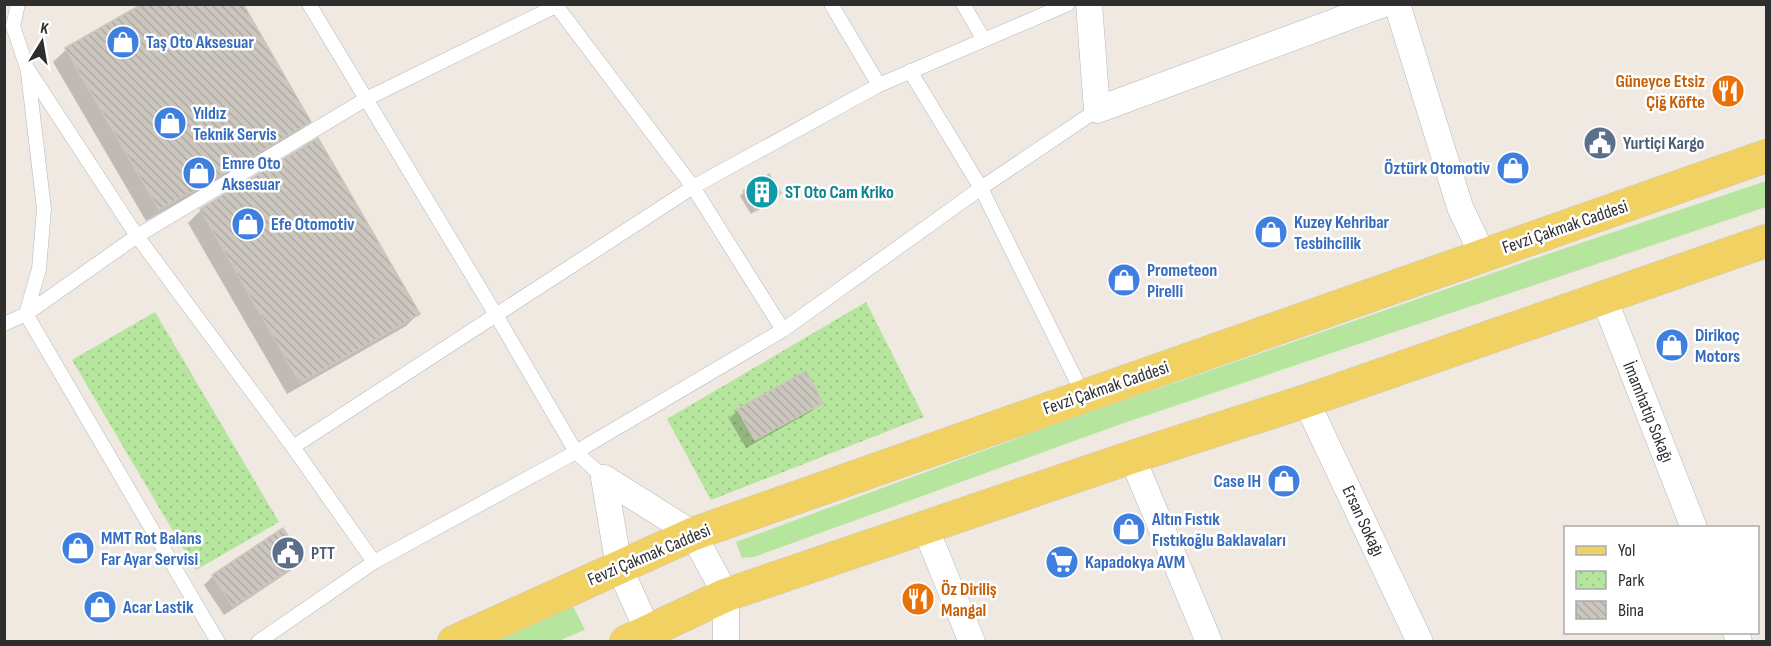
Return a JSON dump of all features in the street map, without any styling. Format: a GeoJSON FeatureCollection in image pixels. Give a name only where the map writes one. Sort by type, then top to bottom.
{"type":"FeatureCollection","features":[{"type":"Feature","properties":{"kind":"main road","name":"Fevzi Çakmak Caddesi"},"geometry":{"type":"LineString","coordinates":[[454,642],[693,534],[1767,156]]}},
{"type":"Feature","properties":{"kind":"main road"},"geometry":{"type":"LineString","coordinates":[[643,638],[726,595],[1132,457],[1306,401],[1603,296],[1767,241]]}},
{"type":"Feature","properties":{"kind":"street"},"geometry":{"type":"LineString","coordinates":[[1089,4],[1097,110],[1383,4]]}},
{"type":"Feature","properties":{"kind":"street"},"geometry":{"type":"LineString","coordinates":[[1397,4],[1460,207],[1484,256]]}},
{"type":"Feature","properties":{"kind":"street","name":"İmamhatip Sokağı"},"geometry":{"type":"LineString","coordinates":[[1603,296],[1693,526]]}},
{"type":"Feature","properties":{"kind":"street","name":"Ersan Sokağı"},"geometry":{"type":"LineString","coordinates":[[1306,401],[1420,642]]}},
{"type":"Feature","properties":{"kind":"street"},"geometry":{"type":"LineString","coordinates":[[1132,457],[1209,642]]}},
{"type":"Feature","properties":{"kind":"street"},"geometry":{"type":"LineString","coordinates":[[604,478],[693,534],[726,595],[726,642]]}},
{"type":"Feature","properties":{"kind":"street"},"geometry":{"type":"LineString","coordinates":[[604,478],[619,567],[643,638]]}},
{"type":"Feature","properties":{"kind":"street"},"geometry":{"type":"LineString","coordinates":[[925,527],[972,642]]}},
{"type":"Feature","properties":{"kind":"lane"},"geometry":{"type":"LineString","coordinates":[[18,4],[9,25],[27,68],[137,236],[293,447],[374,562]]}},
{"type":"Feature","properties":{"kind":"lane"},"geometry":{"type":"LineString","coordinates":[[309,4],[576,452],[604,478]]}},
{"type":"Feature","properties":{"kind":"lane"},"geometry":{"type":"LineString","coordinates":[[831,4],[879,85]]}},
{"type":"Feature","properties":{"kind":"lane"},"geometry":{"type":"LineString","coordinates":[[963,4],[984,40]]}},
{"type":"Feature","properties":{"kind":"lane"},"geometry":{"type":"LineString","coordinates":[[293,447],[693,187],[879,85],[1068,4]]}},
{"type":"Feature","properties":{"kind":"lane"},"geometry":{"type":"LineString","coordinates":[[4,324],[26,314],[137,236],[366,99],[556,5],[693,187],[783,330]]}},
{"type":"Feature","properties":{"kind":"lane"},"geometry":{"type":"LineString","coordinates":[[27,68],[44,209],[39,269],[26,314],[218,642]]}},
{"type":"Feature","properties":{"kind":"lane"},"geometry":{"type":"LineString","coordinates":[[910,71],[981,188],[1084,396]]}},
{"type":"Feature","properties":{"kind":"lane"},"geometry":{"type":"LineString","coordinates":[[258,642],[374,562],[576,452],[783,330],[981,188],[1097,110]]}},
{"type":"Feature","properties":{"kind":"green space"},"geometry":{"type":"Polygon","coordinates":[[[1766,181],[1766,207],[1121,424],[754,557],[742,558],[736,542],[1064,421],[1766,181]]]}},
{"type":"Feature","properties":{"kind":"green space"},"geometry":{"type":"Polygon","coordinates":[[[866,302],[924,417],[711,500],[667,419],[866,302]]]}},
{"type":"Feature","properties":{"kind":"green space"},"geometry":{"type":"Polygon","coordinates":[[[155,312],[279,522],[196,570],[72,360],[155,312]]]}},
{"type":"Feature","properties":{"kind":"green space"},"geometry":{"type":"Polygon","coordinates":[[[573,606],[585,630],[558,641],[495,642],[573,606]]]}},
{"type":"Feature","properties":{"kind":"building"},"geometry":{"type":"Polygon","coordinates":[[[142,4],[243,4],[311,122],[159,210],[65,48],[142,4]]]}},
{"type":"Feature","properties":{"kind":"building"},"geometry":{"type":"Polygon","coordinates":[[[318,138],[420,314],[300,383],[200,209],[318,138]]]}},
{"type":"Feature","properties":{"kind":"building","name":"ST Oto Cam Kriko"},"geometry":{"type":"Polygon","coordinates":[[[769,174],[781,193],[756,211],[743,191],[769,174]]]}},
{"type":"Feature","properties":{"kind":"building"},"geometry":{"type":"Polygon","coordinates":[[[806,371],[823,403],[755,440],[737,409],[806,371]]]}},
{"type":"Feature","properties":{"kind":"building"},"geometry":{"type":"Polygon","coordinates":[[[283,528],[304,560],[233,607],[212,575],[283,528]]]}},
{"type":"Feature","properties":{"kind":"place","name":"Taş Oto Aksesuar"},"geometry":{"type":"Point","coordinates":[123,42]}},
{"type":"Feature","properties":{"kind":"place","name":"Güneyce Etsiz Çiğ Köfte"},"geometry":{"type":"Point","coordinates":[1728,91]}},
{"type":"Feature","properties":{"kind":"place","name":"Yıldız Teknik Servis"},"geometry":{"type":"Point","coordinates":[170,123]}},
{"type":"Feature","properties":{"kind":"place","name":"Yurtiçi Kargo"},"geometry":{"type":"Point","coordinates":[1600,143]}},
{"type":"Feature","properties":{"kind":"place","name":"Öztürk Otomotiv"},"geometry":{"type":"Point","coordinates":[1513,168]}},
{"type":"Feature","properties":{"kind":"place","name":"Emre Oto Aksesuar"},"geometry":{"type":"Point","coordinates":[199,173]}},
{"type":"Feature","properties":{"kind":"place","name":"ST Oto Cam Kriko"},"geometry":{"type":"Point","coordinates":[762,192]}},
{"type":"Feature","properties":{"kind":"place","name":"Efe Otomotiv"},"geometry":{"type":"Point","coordinates":[248,224]}},
{"type":"Feature","properties":{"kind":"place","name":"Kuzey Kehribar Tesbihcilik"},"geometry":{"type":"Point","coordinates":[1271,232]}},
{"type":"Feature","properties":{"kind":"place","name":"Prometeon Pirelli"},"geometry":{"type":"Point","coordinates":[1124,280]}},
{"type":"Feature","properties":{"kind":"place","name":"Dirikoç Motors"},"geometry":{"type":"Point","coordinates":[1672,345]}},
{"type":"Feature","properties":{"kind":"place","name":"Case IH"},"geometry":{"type":"Point","coordinates":[1284,481]}},
{"type":"Feature","properties":{"kind":"place","name":"Altın Fıstık Fıstıkoğlu Baklavaları"},"geometry":{"type":"Point","coordinates":[1129,529]}},
{"type":"Feature","properties":{"kind":"place","name":"MMT Rot Balans Far Ayar Servisi"},"geometry":{"type":"Point","coordinates":[78,548]}},
{"type":"Feature","properties":{"kind":"place","name":"PTT"},"geometry":{"type":"Point","coordinates":[288,553]}},
{"type":"Feature","properties":{"kind":"place","name":"Kapadokya AVM"},"geometry":{"type":"Point","coordinates":[1062,562]}},
{"type":"Feature","properties":{"kind":"place","name":"Öz Diriliş Mangal"},"geometry":{"type":"Point","coordinates":[918,599]}},
{"type":"Feature","properties":{"kind":"place","name":"Acar Lastik"},"geometry":{"type":"Point","coordinates":[100,607]}}]}
